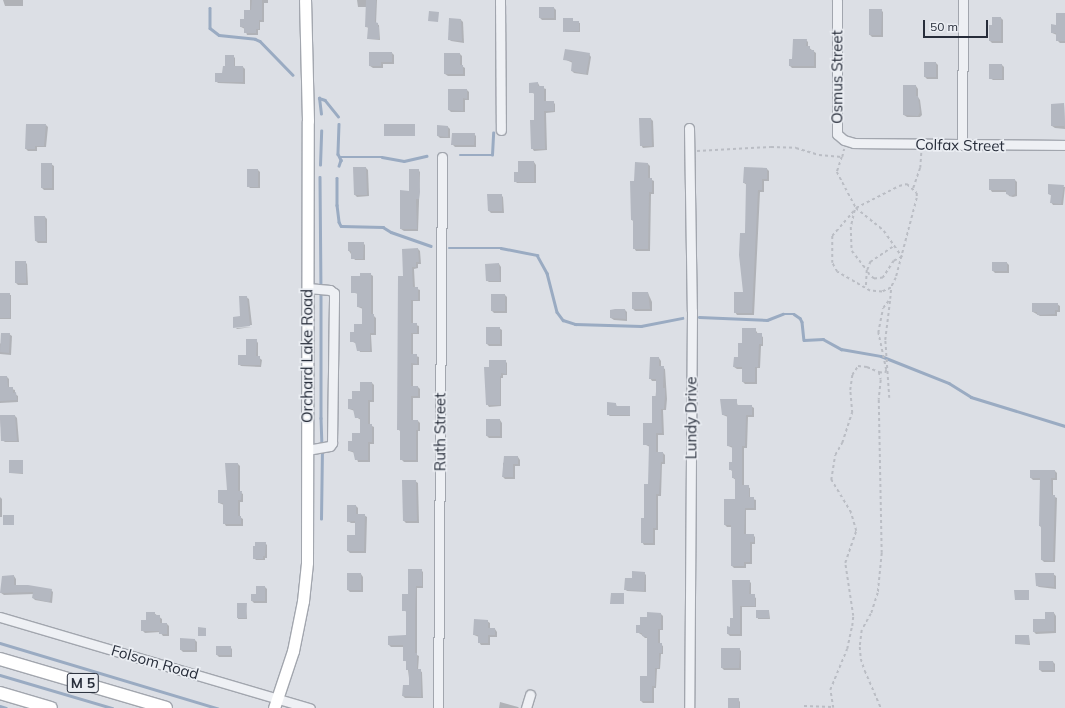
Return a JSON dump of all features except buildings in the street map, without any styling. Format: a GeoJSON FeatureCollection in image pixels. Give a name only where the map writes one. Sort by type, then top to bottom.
{"type":"FeatureCollection","features":[{"type":"Feature","properties":{"kind":"highway","name":"M 5"},"geometry":{"type":"LineString","coordinates":[[0,659],[166,708]]}},
{"type":"Feature","properties":{"kind":"highway","name":"M 5"},"geometry":{"type":"LineString","coordinates":[[0,693],[51,708]]}},
{"type":"Feature","properties":{"kind":"main road","name":"Orchard Lake Road"},"geometry":{"type":"LineString","coordinates":[[276,703],[293,652],[305,583],[308,500],[308,121],[306,0]]}},
{"type":"Feature","properties":{"kind":"street"},"geometry":{"type":"LineString","coordinates":[[500,0],[501,130]]}},
{"type":"Feature","properties":{"kind":"street","name":"Osmus Street"},"geometry":{"type":"LineString","coordinates":[[837,0],[838,134],[850,142]]}},
{"type":"Feature","properties":{"kind":"street"},"geometry":{"type":"LineString","coordinates":[[962,145],[963,0]]}},
{"type":"Feature","properties":{"kind":"street","name":"Lundy Drive"},"geometry":{"type":"LineString","coordinates":[[689,128],[692,358],[689,708]]}},
{"type":"Feature","properties":{"kind":"street","name":"Colfax Street"},"geometry":{"type":"LineString","coordinates":[[850,142],[1065,146]]}},
{"type":"Feature","properties":{"kind":"street","name":"Ruth Street"},"geometry":{"type":"LineString","coordinates":[[438,708],[442,157]]}},
{"type":"Feature","properties":{"kind":"street"},"geometry":{"type":"LineString","coordinates":[[307,450],[330,446],[332,443],[334,306],[334,293],[323,288],[308,288]]}},
{"type":"Feature","properties":{"kind":"street","name":"Folsom Road"},"geometry":{"type":"LineString","coordinates":[[0,617],[276,703],[310,708]]}},
{"type":"Feature","properties":{"kind":"street"},"geometry":{"type":"LineString","coordinates":[[526,708],[530,695]]}},
{"type":"Feature","properties":{"kind":"path"},"geometry":{"type":"LineString","coordinates":[[850,142],[842,157],[837,172],[856,208],[884,231],[902,257]]}},
{"type":"Feature","properties":{"kind":"path"},"geometry":{"type":"LineString","coordinates":[[913,188],[920,168],[922,144]]}},
{"type":"Feature","properties":{"kind":"path"},"geometry":{"type":"LineString","coordinates":[[689,152],[771,147],[796,148],[819,155],[842,157]]}},
{"type":"Feature","properties":{"kind":"path"},"geometry":{"type":"LineString","coordinates":[[889,398],[885,340],[891,288],[896,278],[917,198],[917,193],[907,184],[899,186],[856,208],[832,236],[832,263],[841,275],[866,288],[882,292],[891,288]]}},
{"type":"Feature","properties":{"kind":"path"},"geometry":{"type":"LineString","coordinates":[[856,208],[851,227],[852,251],[867,270],[869,275],[874,279],[883,278],[894,261],[902,257]]}},
{"type":"Feature","properties":{"kind":"path"},"geometry":{"type":"LineString","coordinates":[[866,288],[867,270],[870,262],[894,246]]}},
{"type":"Feature","properties":{"kind":"path"},"geometry":{"type":"LineString","coordinates":[[804,706],[833,707],[830,690],[847,649],[852,626],[853,616],[845,563],[856,531],[851,513],[831,480],[835,455],[842,443],[852,413],[850,390],[852,374],[858,366],[867,367],[885,373],[886,370],[878,333],[883,308],[890,299]]}},
{"type":"Feature","properties":{"kind":"path"},"geometry":{"type":"LineString","coordinates":[[879,372],[881,380],[879,400],[882,553],[878,592],[871,614],[862,630],[860,659],[881,708]]}},
{"type":"Feature","properties":{"kind":"waterway"},"geometry":{"type":"LineString","coordinates":[[210,8],[210,28],[219,35],[255,39],[260,41],[293,75]]}},
{"type":"Feature","properties":{"kind":"waterway"},"geometry":{"type":"LineString","coordinates":[[321,114],[319,98],[325,100],[338,116]]}},
{"type":"Feature","properties":{"kind":"waterway"},"geometry":{"type":"LineString","coordinates":[[339,124],[338,154],[341,160],[339,166]]}},
{"type":"Feature","properties":{"kind":"waterway"},"geometry":{"type":"LineString","coordinates":[[320,165],[321,131]]}},
{"type":"Feature","properties":{"kind":"waterway"},"geometry":{"type":"LineString","coordinates":[[460,155],[492,155],[493,133]]}},
{"type":"Feature","properties":{"kind":"waterway"},"geometry":{"type":"LineString","coordinates":[[340,157],[382,157],[404,161],[426,156]]}},
{"type":"Feature","properties":{"kind":"waterway"},"geometry":{"type":"LineString","coordinates":[[320,177],[321,287]]}},
{"type":"Feature","properties":{"kind":"waterway"},"geometry":{"type":"LineString","coordinates":[[337,178],[337,205],[339,222],[341,226],[383,227],[391,232],[431,246]]}},
{"type":"Feature","properties":{"kind":"waterway"},"geometry":{"type":"LineString","coordinates":[[449,248],[501,248],[537,255],[547,273],[557,312],[563,320],[575,324],[641,326],[682,318]]}},
{"type":"Feature","properties":{"kind":"waterway"},"geometry":{"type":"LineString","coordinates":[[321,292],[322,445]]}},
{"type":"Feature","properties":{"kind":"waterway"},"geometry":{"type":"LineString","coordinates":[[699,317],[767,320],[783,314],[794,314],[800,318],[802,322],[804,340],[823,339],[841,349],[881,356],[949,383],[971,397],[1065,426]]}},
{"type":"Feature","properties":{"kind":"waterway"},"geometry":{"type":"LineString","coordinates":[[321,519],[322,450]]}},
{"type":"Feature","properties":{"kind":"waterway"},"geometry":{"type":"LineString","coordinates":[[0,643],[217,708]]}},
{"type":"Feature","properties":{"kind":"waterway"},"geometry":{"type":"LineString","coordinates":[[0,675],[112,708]]}},
{"type":"Feature","properties":{"kind":"waterway"},"geometry":{"type":"LineString","coordinates":[[0,706],[6,708]]}}]}
